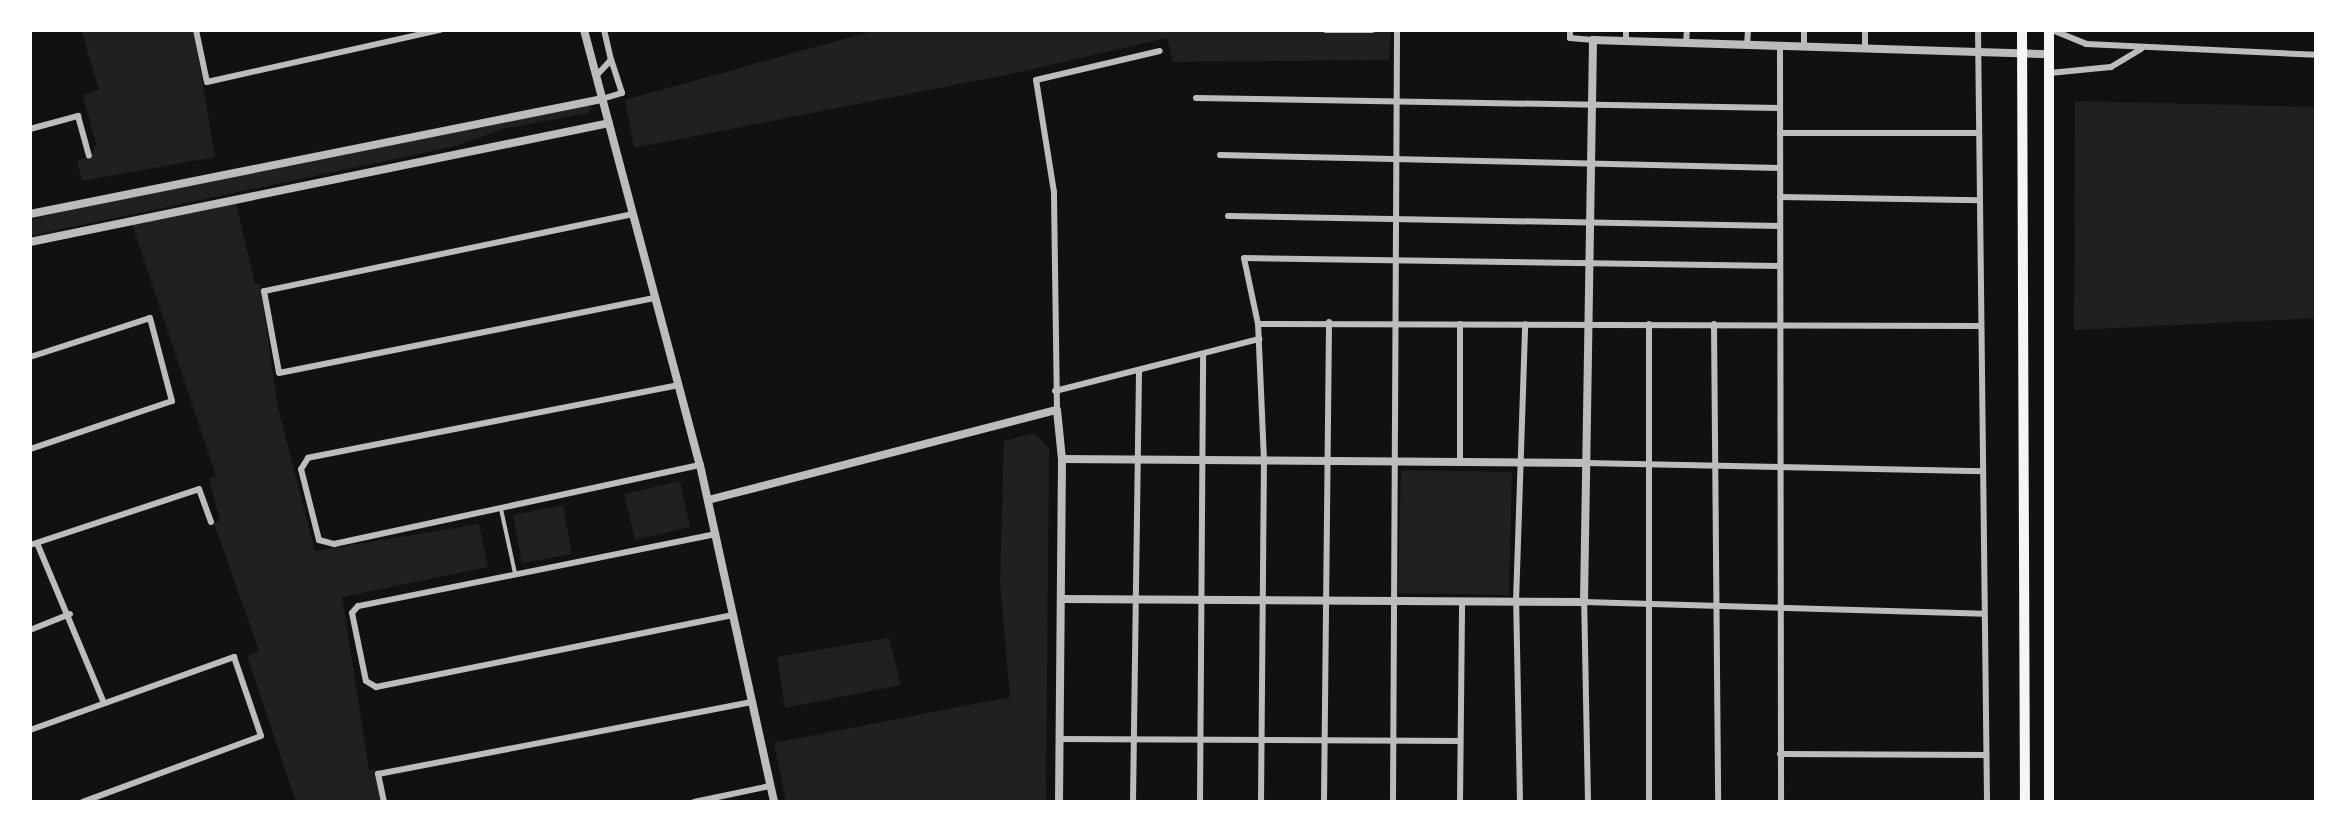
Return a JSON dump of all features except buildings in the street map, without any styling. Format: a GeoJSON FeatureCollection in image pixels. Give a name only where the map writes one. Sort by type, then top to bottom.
{"type":"FeatureCollection","features":[{"type":"Feature","properties":{"kind":"main road"},"geometry":{"type":"LineString","coordinates":[[2022,30],[2025,802]]}},
{"type":"Feature","properties":{"kind":"main road"},"geometry":{"type":"LineString","coordinates":[[2049,802],[2051,30]]}},
{"type":"Feature","properties":{"kind":"street"},"geometry":{"type":"LineString","coordinates":[[196,30],[207,82],[440,30]]}},
{"type":"Feature","properties":{"kind":"street"},"geometry":{"type":"LineString","coordinates":[[584,30],[700,465],[774,802]]}},
{"type":"Feature","properties":{"kind":"street"},"geometry":{"type":"LineString","coordinates":[[30,214],[622,93],[604,30]]}},
{"type":"Feature","properties":{"kind":"street"},"geometry":{"type":"LineString","coordinates":[[1326,30],[1372,30]]}},
{"type":"Feature","properties":{"kind":"street"},"geometry":{"type":"LineString","coordinates":[[1393,802],[1398,30]]}},
{"type":"Feature","properties":{"kind":"street"},"geometry":{"type":"LineString","coordinates":[[1570,30],[1570,38],[1593,40],[2049,54]]}},
{"type":"Feature","properties":{"kind":"street"},"geometry":{"type":"LineString","coordinates":[[1626,30],[1626,41]]}},
{"type":"Feature","properties":{"kind":"street"},"geometry":{"type":"LineString","coordinates":[[1686,30],[1686,43]]}},
{"type":"Feature","properties":{"kind":"street"},"geometry":{"type":"LineString","coordinates":[[1748,30],[1748,44]]}},
{"type":"Feature","properties":{"kind":"street"},"geometry":{"type":"LineString","coordinates":[[1804,30],[1804,46]]}},
{"type":"Feature","properties":{"kind":"street"},"geometry":{"type":"LineString","coordinates":[[1865,30],[1865,48]]}},
{"type":"Feature","properties":{"kind":"street"},"geometry":{"type":"LineString","coordinates":[[1978,30],[1987,802]]}},
{"type":"Feature","properties":{"kind":"street"},"geometry":{"type":"LineString","coordinates":[[2051,30],[2079,42],[2316,55]]}},
{"type":"Feature","properties":{"kind":"street"},"geometry":{"type":"LineString","coordinates":[[1588,802],[1584,602],[1593,40]]}},
{"type":"Feature","properties":{"kind":"street"},"geometry":{"type":"LineString","coordinates":[[1780,46],[1780,802]]}},
{"type":"Feature","properties":{"kind":"street"},"geometry":{"type":"LineString","coordinates":[[2049,73],[2058,68],[2111,67],[2146,47]]}},
{"type":"Feature","properties":{"kind":"street"},"geometry":{"type":"LineString","coordinates":[[1059,802],[1062,459],[1055,391],[1054,192],[1036,80],[1160,50]]}},
{"type":"Feature","properties":{"kind":"street"},"geometry":{"type":"LineString","coordinates":[[596,76],[611,60]]}},
{"type":"Feature","properties":{"kind":"street"},"geometry":{"type":"LineString","coordinates":[[1196,98],[1780,108]]}},
{"type":"Feature","properties":{"kind":"street"},"geometry":{"type":"LineString","coordinates":[[30,129],[78,116],[89,156]]}},
{"type":"Feature","properties":{"kind":"street"},"geometry":{"type":"LineString","coordinates":[[30,242],[609,123]]}},
{"type":"Feature","properties":{"kind":"street"},"geometry":{"type":"LineString","coordinates":[[1780,133],[1980,133]]}},
{"type":"Feature","properties":{"kind":"street"},"geometry":{"type":"LineString","coordinates":[[1220,155],[1780,168]]}},
{"type":"Feature","properties":{"kind":"street"},"geometry":{"type":"LineString","coordinates":[[1780,197],[1980,200]]}},
{"type":"Feature","properties":{"kind":"street"},"geometry":{"type":"LineString","coordinates":[[633,214],[264,291],[279,373],[656,298]]}},
{"type":"Feature","properties":{"kind":"street"},"geometry":{"type":"LineString","coordinates":[[1228,216],[1780,226]]}},
{"type":"Feature","properties":{"kind":"street"},"geometry":{"type":"LineString","coordinates":[[1260,802],[1264,460],[1258,324],[1244,258],[1780,266]]}},
{"type":"Feature","properties":{"kind":"street"},"geometry":{"type":"LineString","coordinates":[[30,357],[150,318],[172,401],[30,449]]}},
{"type":"Feature","properties":{"kind":"street"},"geometry":{"type":"LineString","coordinates":[[1324,802],[1329,322]]}},
{"type":"Feature","properties":{"kind":"street"},"geometry":{"type":"LineString","coordinates":[[1460,323],[1460,462]]}},
{"type":"Feature","properties":{"kind":"street"},"geometry":{"type":"LineString","coordinates":[[1258,324],[1982,326]]}},
{"type":"Feature","properties":{"kind":"street"},"geometry":{"type":"LineString","coordinates":[[1520,802],[1516,602],[1524,324]]}},
{"type":"Feature","properties":{"kind":"street"},"geometry":{"type":"LineString","coordinates":[[1649,324],[1649,802]]}},
{"type":"Feature","properties":{"kind":"street"},"geometry":{"type":"LineString","coordinates":[[1714,324],[1718,802]]}},
{"type":"Feature","properties":{"kind":"street"},"geometry":{"type":"LineString","coordinates":[[1055,391],[1259,339]]}},
{"type":"Feature","properties":{"kind":"street"},"geometry":{"type":"LineString","coordinates":[[1200,802],[1203,354]]}},
{"type":"Feature","properties":{"kind":"street"},"geometry":{"type":"LineString","coordinates":[[1134,802],[1139,370]]}},
{"type":"Feature","properties":{"kind":"street"},"geometry":{"type":"LineString","coordinates":[[679,385],[302,461],[320,540],[334,544],[700,465]]}},
{"type":"Feature","properties":{"kind":"street"},"geometry":{"type":"LineString","coordinates":[[708,500],[1057,410]]}},
{"type":"Feature","properties":{"kind":"street"},"geometry":{"type":"LineString","coordinates":[[1062,459],[1715,464],[1983,471]]}},
{"type":"Feature","properties":{"kind":"street"},"geometry":{"type":"LineString","coordinates":[[104,703],[70,614],[34,544],[199,489],[210,522]]}},
{"type":"Feature","properties":{"kind":"street"},"geometry":{"type":"LineString","coordinates":[[716,534],[355,608],[352,614],[363,664],[372,686],[734,614]]}},
{"type":"Feature","properties":{"kind":"street"},"geometry":{"type":"LineString","coordinates":[[1061,599],[1649,602],[1780,610],[1984,614]]}},
{"type":"Feature","properties":{"kind":"street"},"geometry":{"type":"LineString","coordinates":[[1460,802],[1462,602]]}},
{"type":"Feature","properties":{"kind":"street"},"geometry":{"type":"LineString","coordinates":[[30,630],[70,614]]}},
{"type":"Feature","properties":{"kind":"street"},"geometry":{"type":"LineString","coordinates":[[30,730],[234,657],[261,736],[84,802]]}},
{"type":"Feature","properties":{"kind":"street"},"geometry":{"type":"LineString","coordinates":[[384,802],[378,774],[753,702]]}},
{"type":"Feature","properties":{"kind":"street"},"geometry":{"type":"LineString","coordinates":[[1060,739],[1460,741]]}},
{"type":"Feature","properties":{"kind":"street"},"geometry":{"type":"LineString","coordinates":[[1780,754],[1986,755]]}},
{"type":"Feature","properties":{"kind":"street"},"geometry":{"type":"LineString","coordinates":[[694,802],[770,786]]}},
{"type":"Feature","properties":{"kind":"lane"},"geometry":{"type":"LineString","coordinates":[[501,508],[515,573]]}},
{"type":"Feature","properties":{"kind":"shaded area"},"geometry":{"type":"Polygon","coordinates":[[[81,30],[194,30],[215,157],[82,181],[77,160],[91,156],[96,144],[83,96],[99,90],[81,30]]]}},
{"type":"Feature","properties":{"kind":"shaded area"},"geometry":{"type":"Polygon","coordinates":[[[876,30],[1391,30],[1389,60],[1173,62],[1167,38],[1020,72],[634,148],[625,100],[876,30]]]}},
{"type":"Feature","properties":{"kind":"shaded area"},"geometry":{"type":"Polygon","coordinates":[[[2075,101],[2316,107],[2316,318],[2074,330],[2075,101]]]}},
{"type":"Feature","properties":{"kind":"shaded area"},"geometry":{"type":"Polygon","coordinates":[[[588,104],[592,108],[587,113],[503,129],[456,146],[30,236],[30,220],[81,207],[588,104]]]}},
{"type":"Feature","properties":{"kind":"shaded area"},"geometry":{"type":"Polygon","coordinates":[[[236,203],[255,284],[260,284],[278,408],[315,551],[479,524],[488,567],[342,597],[369,770],[376,769],[383,802],[296,802],[247,656],[259,651],[214,523],[220,520],[209,479],[216,476],[132,224],[236,203]]]}},
{"type":"Feature","properties":{"kind":"shaded area"},"geometry":{"type":"Polygon","coordinates":[[[1034,433],[1049,448],[1046,802],[786,802],[774,743],[1010,697],[1000,582],[1004,441],[1034,433]]]}},
{"type":"Feature","properties":{"kind":"shaded area"},"geometry":{"type":"Polygon","coordinates":[[[1401,470],[1512,472],[1509,595],[1398,593],[1401,470]]]}},
{"type":"Feature","properties":{"kind":"shaded area"},"geometry":{"type":"Polygon","coordinates":[[[680,481],[690,527],[635,540],[624,494],[680,481]]]}},
{"type":"Feature","properties":{"kind":"shaded area"},"geometry":{"type":"Polygon","coordinates":[[[563,505],[572,554],[522,563],[513,515],[563,505]]]}},
{"type":"Feature","properties":{"kind":"shaded area"},"geometry":{"type":"Polygon","coordinates":[[[889,638],[901,685],[785,708],[777,657],[889,638]]]}}]}
